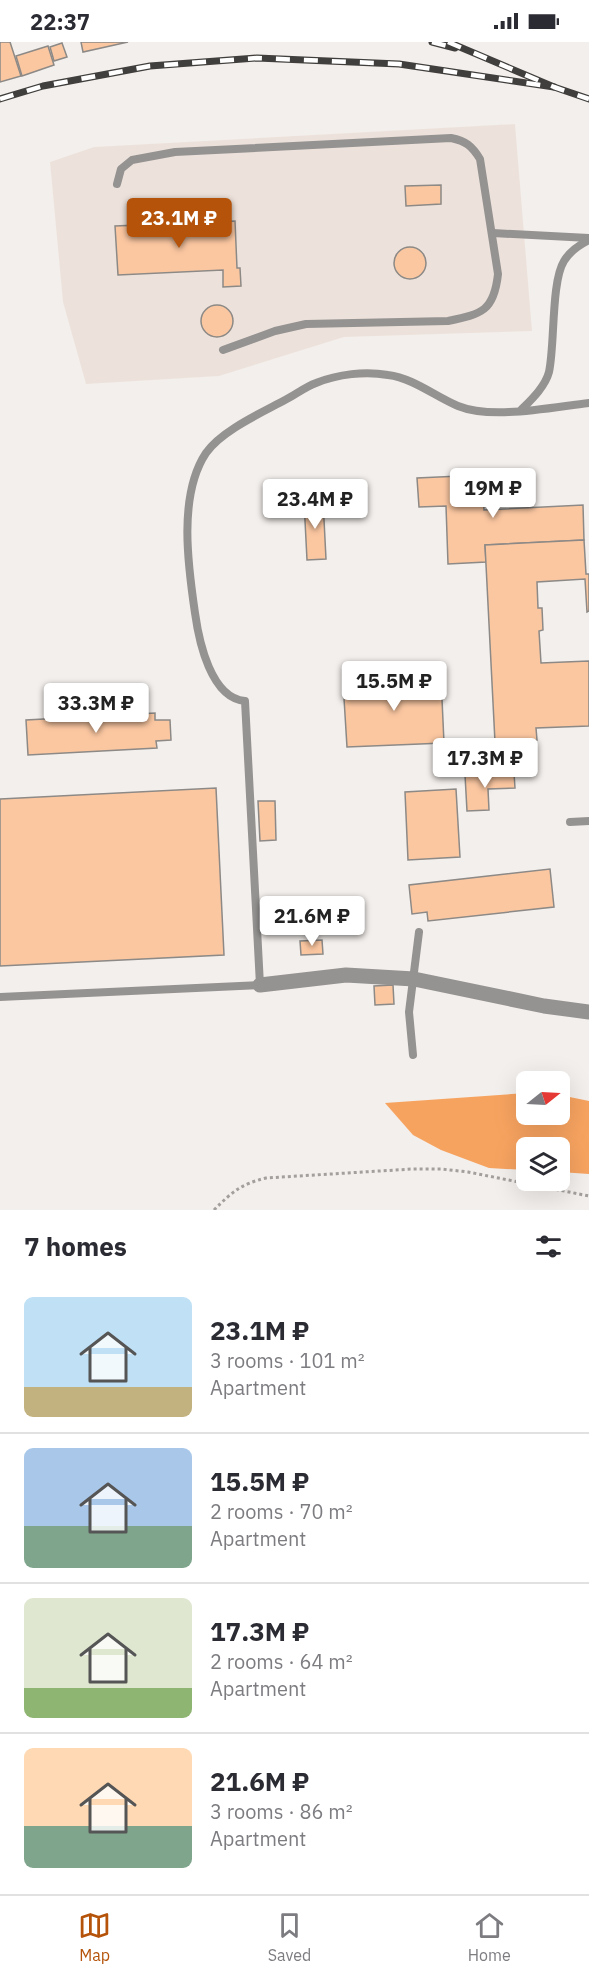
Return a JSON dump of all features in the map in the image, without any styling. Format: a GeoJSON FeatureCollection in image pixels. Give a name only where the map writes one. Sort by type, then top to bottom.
{"type":"FeatureCollection","features":[{"type":"Feature","properties":{"kind":"street"},"geometry":{"type":"LineString","coordinates":[[260,985],[346,975],[414,979],[544,1006],[589,1012]]}},
{"type":"Feature","properties":{"kind":"lane"},"geometry":{"type":"LineString","coordinates":[[117,184],[121,168],[132,160],[175,152],[451,138],[464,140],[473,148],[480,159],[498,274],[496,292],[487,307],[470,316],[448,321],[306,324],[275,331],[223,350]]}},
{"type":"Feature","properties":{"kind":"lane"},"geometry":{"type":"LineString","coordinates":[[493,233],[589,239]]}},
{"type":"Feature","properties":{"kind":"lane"},"geometry":{"type":"LineString","coordinates":[[521,410],[537,393],[548,375],[558,279],[563,262],[578,246],[589,239]]}},
{"type":"Feature","properties":{"kind":"lane"},"geometry":{"type":"LineString","coordinates":[[0,997],[260,985],[245,701],[234,700],[221,688],[207,661],[198,635],[190,577],[188,507],[194,476],[207,452],[234,428],[316,383],[341,376],[366,373],[390,375],[459,406],[480,412],[589,403]]}},
{"type":"Feature","properties":{"kind":"lane"},"geometry":{"type":"LineString","coordinates":[[570,822],[589,821]]}},
{"type":"Feature","properties":{"kind":"lane"},"geometry":{"type":"LineString","coordinates":[[412,1055],[409,1012],[419,932]]}},
{"type":"Feature","properties":{"kind":"path"},"geometry":{"type":"LineString","coordinates":[[214,1210],[246,1183],[266,1178],[412,1169],[468,1172],[589,1196]]}},
{"type":"Feature","properties":{"kind":"shaded area"},"geometry":{"type":"Polygon","coordinates":[[[515,124],[532,331],[344,337],[219,376],[86,384],[63,302],[50,162],[94,147],[515,124]]]}},
{"type":"Feature","properties":{"kind":"shaded area"},"geometry":{"type":"Polygon","coordinates":[[[516,1094],[516,1125],[570,1125],[570,1097],[589,1101],[589,1174],[570,1173],[570,1137],[516,1137],[516,1169],[489,1168],[441,1150],[413,1135],[385,1103],[516,1094]]]}},
{"type":"Feature","properties":{"kind":"building"},"geometry":{"type":"Polygon","coordinates":[[[0,42],[10,42],[21,76],[0,82],[0,42]]]}},
{"type":"Feature","properties":{"kind":"building"},"geometry":{"type":"Polygon","coordinates":[[[81,42],[128,42],[83,52],[81,42]]]}},
{"type":"Feature","properties":{"kind":"building"},"geometry":{"type":"Polygon","coordinates":[[[62,43],[67,57],[54,61],[50,47],[62,43]]]}},
{"type":"Feature","properties":{"kind":"building"},"geometry":{"type":"Polygon","coordinates":[[[48,46],[54,65],[22,76],[16,56],[48,46]]]}},
{"type":"Feature","properties":{"kind":"building"},"geometry":{"type":"Polygon","coordinates":[[[441,185],[441,204],[406,206],[405,186],[441,185]]]}},
{"type":"Feature","properties":{"kind":"building"},"geometry":{"type":"Polygon","coordinates":[[[235,221],[237,268],[240,268],[241,286],[223,287],[223,270],[118,275],[115,226],[235,221]]]}},
{"type":"Feature","properties":{"kind":"building"},"geometry":{"type":"Polygon","coordinates":[[[410,247],[421,252],[426,263],[421,274],[410,279],[399,274],[394,263],[399,252],[410,247]]]}},
{"type":"Feature","properties":{"kind":"building"},"geometry":{"type":"Polygon","coordinates":[[[217,305],[228,310],[233,321],[228,332],[217,337],[206,332],[201,321],[206,310],[217,305]]]}},
{"type":"Feature","properties":{"kind":"building"},"geometry":{"type":"Polygon","coordinates":[[[482,475],[484,510],[583,505],[584,540],[485,545],[486,562],[448,564],[446,506],[419,507],[417,478],[482,475]]]}},
{"type":"Feature","properties":{"kind":"building"},"geometry":{"type":"Polygon","coordinates":[[[323,500],[326,559],[307,560],[304,501],[323,500]]]}},
{"type":"Feature","properties":{"kind":"building"},"geometry":{"type":"Polygon","coordinates":[[[584,540],[586,574],[589,574],[589,611],[587,612],[585,579],[537,582],[538,608],[542,608],[543,630],[539,631],[541,663],[589,661],[589,726],[536,728],[537,740],[495,742],[485,545],[584,540]]]}},
{"type":"Feature","properties":{"kind":"building"},"geometry":{"type":"Polygon","coordinates":[[[441,677],[444,743],[347,747],[343,682],[441,677]]]}},
{"type":"Feature","properties":{"kind":"building"},"geometry":{"type":"Polygon","coordinates":[[[155,713],[155,720],[170,720],[171,740],[156,741],[157,748],[28,755],[26,720],[155,713]]]}},
{"type":"Feature","properties":{"kind":"building"},"geometry":{"type":"Polygon","coordinates":[[[514,773],[515,788],[488,789],[489,810],[467,811],[465,775],[514,773]]]}},
{"type":"Feature","properties":{"kind":"building"},"geometry":{"type":"Polygon","coordinates":[[[216,788],[224,955],[0,966],[0,799],[216,788]]]}},
{"type":"Feature","properties":{"kind":"building"},"geometry":{"type":"Polygon","coordinates":[[[456,789],[460,857],[408,860],[405,792],[456,789]]]}},
{"type":"Feature","properties":{"kind":"building"},"geometry":{"type":"Polygon","coordinates":[[[258,801],[275,801],[276,840],[260,841],[258,801]]]}},
{"type":"Feature","properties":{"kind":"building"},"geometry":{"type":"Polygon","coordinates":[[[550,869],[554,907],[428,921],[427,912],[412,914],[409,885],[550,869]]]}},
{"type":"Feature","properties":{"kind":"building"},"geometry":{"type":"Polygon","coordinates":[[[322,940],[323,954],[301,955],[300,941],[322,940]]]}},
{"type":"Feature","properties":{"kind":"building"},"geometry":{"type":"Polygon","coordinates":[[[393,985],[394,1004],[375,1005],[374,986],[393,985]]]}},
{"type":"Feature","properties":{"kind":"railway"},"geometry":{"type":"LineString","coordinates":[[432,42],[455,48]]}},
{"type":"Feature","properties":{"kind":"railway"},"geometry":{"type":"LineString","coordinates":[[448,42],[554,87],[589,99]]}},
{"type":"Feature","properties":{"kind":"railway"},"geometry":{"type":"LineString","coordinates":[[0,99],[43,86],[150,66],[257,58],[399,64],[554,87]]}}]}
